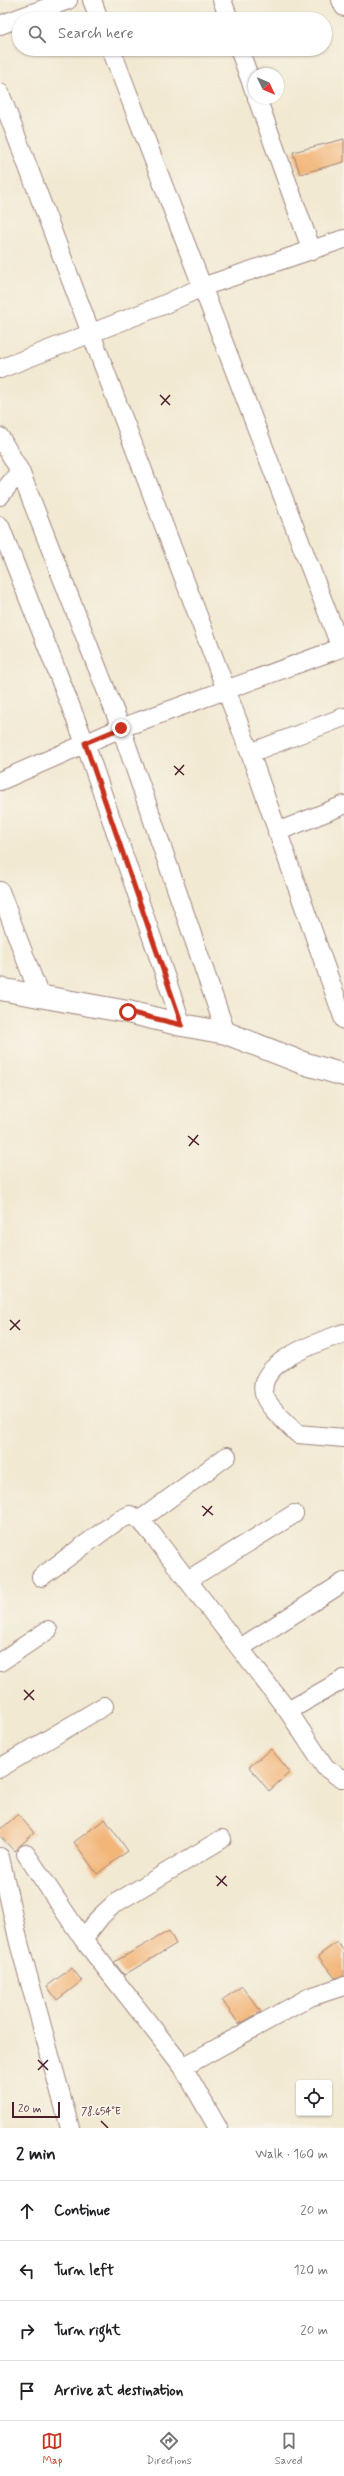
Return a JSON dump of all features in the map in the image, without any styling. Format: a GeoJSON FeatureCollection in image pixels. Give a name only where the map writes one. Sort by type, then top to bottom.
{"type":"FeatureCollection","features":[{"type":"Feature","properties":{"kind":"street"},"geometry":{"type":"LineString","coordinates":[[35,12],[68,0]]}},
{"type":"Feature","properties":{"kind":"street"},"geometry":{"type":"LineString","coordinates":[[92,0],[96,12]]}},
{"type":"Feature","properties":{"kind":"street"},"geometry":{"type":"LineString","coordinates":[[222,0],[226,12]]}},
{"type":"Feature","properties":{"kind":"street"},"geometry":{"type":"LineString","coordinates":[[341,0],[344,7]]}},
{"type":"Feature","properties":{"kind":"street"},"geometry":{"type":"LineString","coordinates":[[0,25],[12,21]]}},
{"type":"Feature","properties":{"kind":"street"},"geometry":{"type":"LineString","coordinates":[[0,781],[121,728],[342,647],[114,56]]}},
{"type":"Feature","properties":{"kind":"street"},"geometry":{"type":"LineString","coordinates":[[242,56],[248,74]]}},
{"type":"Feature","properties":{"kind":"street"},"geometry":{"type":"LineString","coordinates":[[0,93],[90,334],[250,753],[344,1020]]}},
{"type":"Feature","properties":{"kind":"street"},"geometry":{"type":"LineString","coordinates":[[259,104],[312,251]]}},
{"type":"Feature","properties":{"kind":"street"},"geometry":{"type":"LineString","coordinates":[[0,369],[90,334],[202,287],[344,239]]}},
{"type":"Feature","properties":{"kind":"street"},"geometry":{"type":"LineString","coordinates":[[0,437],[20,471],[121,728],[226,1033]]}},
{"type":"Feature","properties":{"kind":"street"},"geometry":{"type":"LineString","coordinates":[[0,496],[20,471]]}},
{"type":"Feature","properties":{"kind":"street"},"geometry":{"type":"LineString","coordinates":[[0,526],[85,743],[182,1025]]}},
{"type":"Feature","properties":{"kind":"street"},"geometry":{"type":"LineString","coordinates":[[250,753],[344,718]]}},
{"type":"Feature","properties":{"kind":"street"},"geometry":{"type":"LineString","coordinates":[[277,832],[344,805]]}},
{"type":"Feature","properties":{"kind":"street"},"geometry":{"type":"LineString","coordinates":[[0,891],[40,997]]}},
{"type":"Feature","properties":{"kind":"street"},"geometry":{"type":"LineString","coordinates":[[0,989],[128,1012],[182,1025],[226,1033],[303,1063],[344,1075]]}},
{"type":"Feature","properties":{"kind":"street"},"geometry":{"type":"LineString","coordinates":[[344,1333],[287,1356],[268,1374],[263,1388],[266,1399],[298,1434],[344,1438]]}},
{"type":"Feature","properties":{"kind":"street"},"geometry":{"type":"LineString","coordinates":[[140,1520],[227,1456]]}},
{"type":"Feature","properties":{"kind":"street"},"geometry":{"type":"LineString","coordinates":[[188,1580],[294,1514]]}},
{"type":"Feature","properties":{"kind":"street"},"geometry":{"type":"LineString","coordinates":[[41,1576],[117,1521],[130,1515],[140,1520],[288,1711],[325,1767],[340,1778],[344,1778]]}},
{"type":"Feature","properties":{"kind":"street"},"geometry":{"type":"LineString","coordinates":[[240,1648],[344,1582]]}},
{"type":"Feature","properties":{"kind":"street"},"geometry":{"type":"LineString","coordinates":[[0,1662],[48,1630]]}},
{"type":"Feature","properties":{"kind":"street"},"geometry":{"type":"LineString","coordinates":[[288,1711],[344,1679]]}},
{"type":"Feature","properties":{"kind":"street"},"geometry":{"type":"LineString","coordinates":[[0,1768],[104,1706]]}},
{"type":"Feature","properties":{"kind":"street"},"geometry":{"type":"LineString","coordinates":[[83,1939],[101,1916],[114,1904],[222,1839]]}},
{"type":"Feature","properties":{"kind":"street"},"geometry":{"type":"LineString","coordinates":[[26,1854],[83,1939],[183,2067],[218,2128]]}},
{"type":"Feature","properties":{"kind":"street"},"geometry":{"type":"LineString","coordinates":[[0,1857],[19,1943],[70,2128]]}},
{"type":"Feature","properties":{"kind":"street"},"geometry":{"type":"LineString","coordinates":[[183,2067],[310,1997],[344,1986]]}},
{"type":"Feature","properties":{"kind":"building"},"geometry":{"type":"Polygon","coordinates":[[[344,139],[344,162],[300,174],[293,152],[344,139]]]}},
{"type":"Feature","properties":{"kind":"building"},"geometry":{"type":"Polygon","coordinates":[[[271,1749],[290,1772],[269,1791],[249,1767],[271,1749]]]}},
{"type":"Feature","properties":{"kind":"building"},"geometry":{"type":"Polygon","coordinates":[[[18,1814],[34,1833],[14,1851],[0,1836],[0,1830],[18,1814]]]}},
{"type":"Feature","properties":{"kind":"building"},"geometry":{"type":"Polygon","coordinates":[[[105,1819],[128,1851],[97,1874],[74,1842],[105,1819]]]}},
{"type":"Feature","properties":{"kind":"building"},"geometry":{"type":"Polygon","coordinates":[[[169,1931],[176,1944],[124,1975],[114,1962],[169,1931]]]}},
{"type":"Feature","properties":{"kind":"building"},"geometry":{"type":"Polygon","coordinates":[[[337,1942],[344,1951],[344,1976],[335,1978],[318,1956],[337,1942]]]}},
{"type":"Feature","properties":{"kind":"building"},"geometry":{"type":"Polygon","coordinates":[[[72,1968],[82,1981],[57,2000],[47,1986],[72,1968]]]}},
{"type":"Feature","properties":{"kind":"building"},"geometry":{"type":"Polygon","coordinates":[[[242,1986],[261,2012],[239,2024],[222,2000],[242,1986]]]}},
{"type":"Feature","properties":{"kind":"route"},"geometry":{"type":"LineString","coordinates":[[121,728],[85,743],[182,1025],[128,1012]]}}]}
